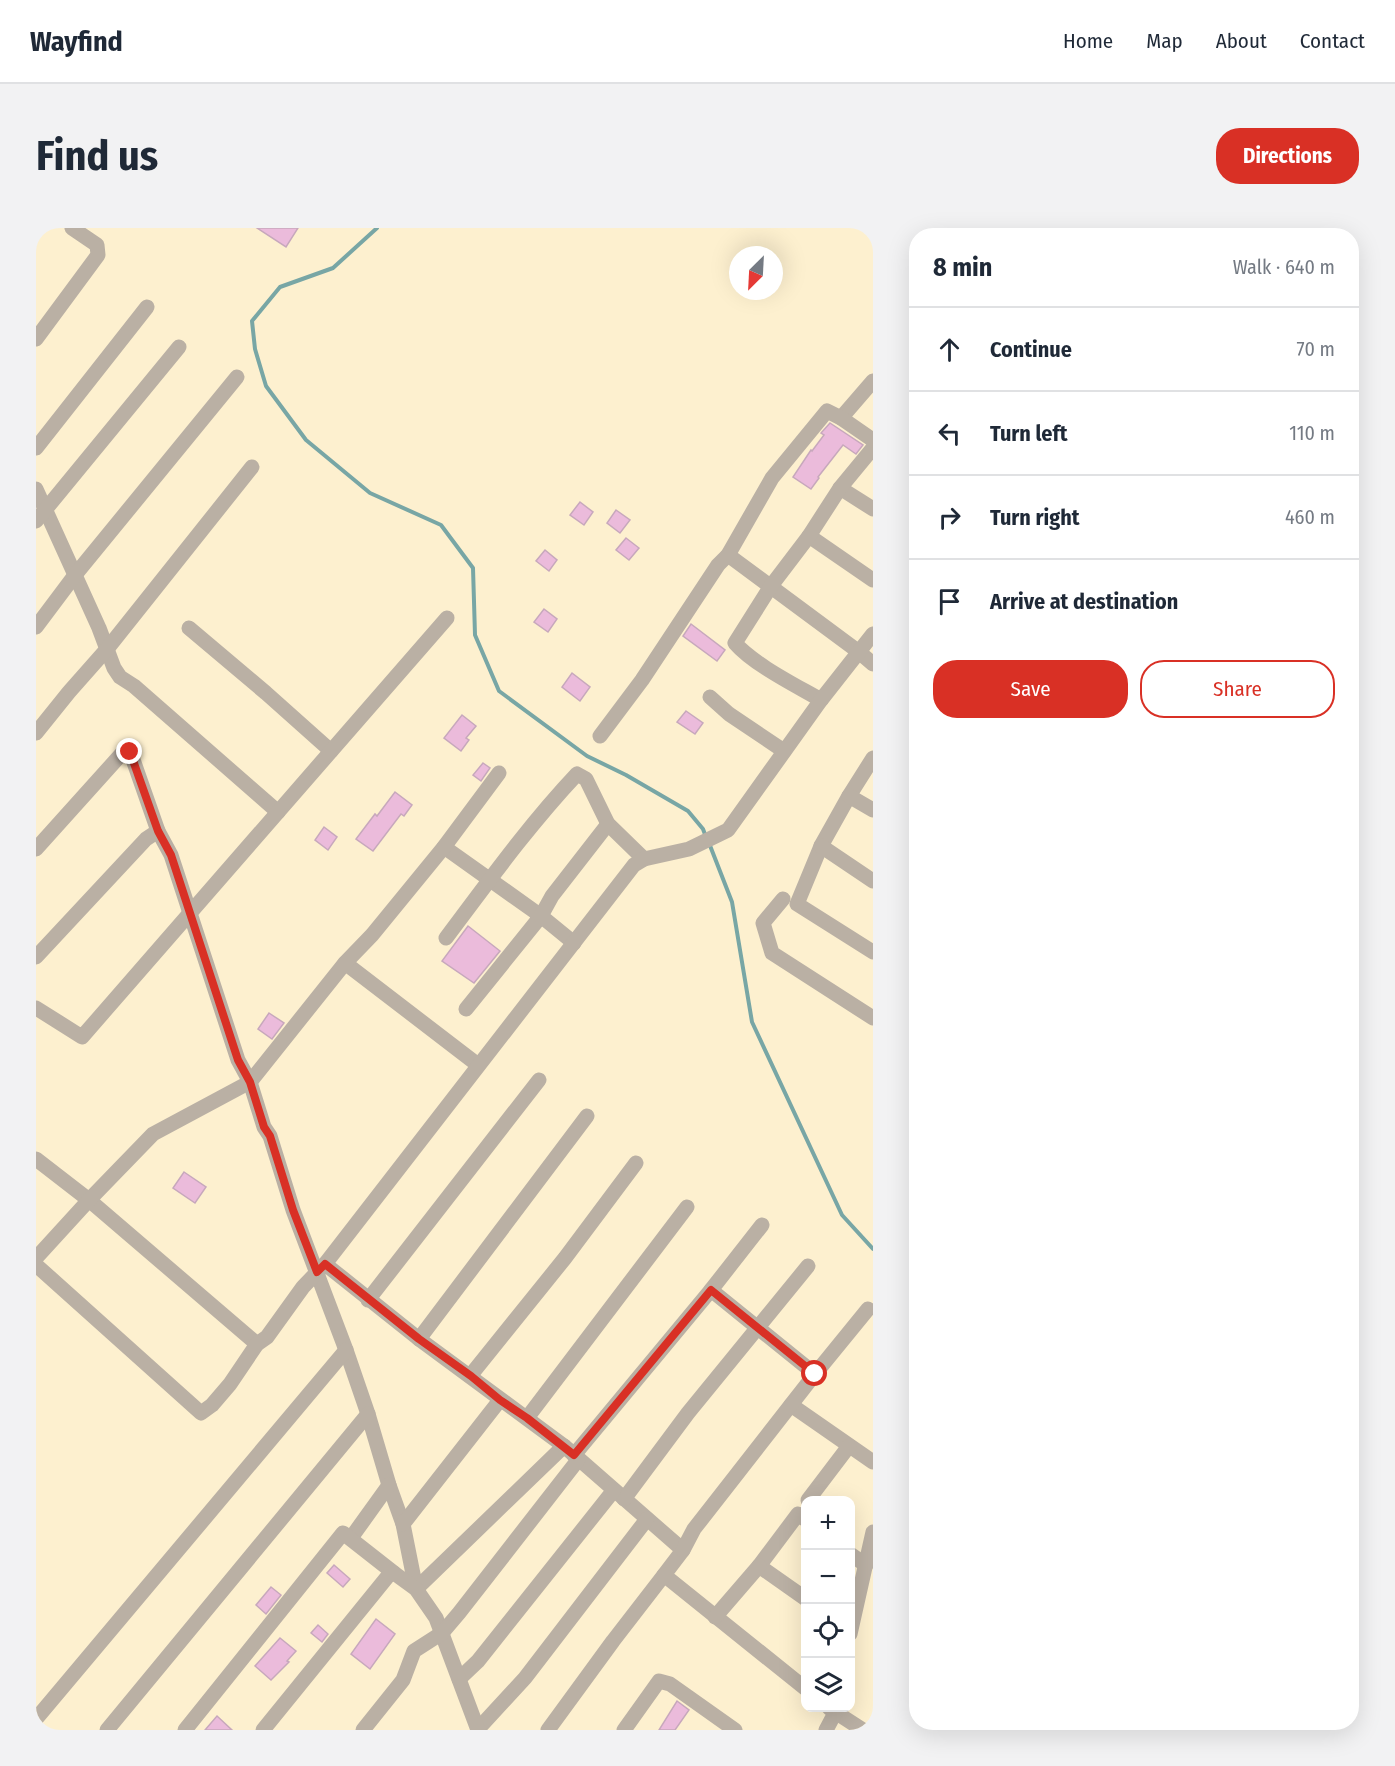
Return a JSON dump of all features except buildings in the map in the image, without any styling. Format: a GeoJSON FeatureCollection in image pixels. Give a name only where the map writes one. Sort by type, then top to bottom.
{"type":"FeatureCollection","features":[{"type":"Feature","properties":{"kind":"street"},"geometry":{"type":"LineString","coordinates":[[36,339],[98,255],[97,245],[72,228]]}},
{"type":"Feature","properties":{"kind":"street"},"geometry":{"type":"LineString","coordinates":[[36,448],[147,307]]}},
{"type":"Feature","properties":{"kind":"street"},"geometry":{"type":"LineString","coordinates":[[41,516],[179,347]]}},
{"type":"Feature","properties":{"kind":"street"},"geometry":{"type":"LineString","coordinates":[[36,627],[75,575],[237,377]]}},
{"type":"Feature","properties":{"kind":"street"},"geometry":{"type":"LineString","coordinates":[[841,418],[873,381]]}},
{"type":"Feature","properties":{"kind":"street"},"geometry":{"type":"LineString","coordinates":[[600,736],[642,680],[718,565],[728,555],[772,478],[827,411],[873,440]]}},
{"type":"Feature","properties":{"kind":"street"},"geometry":{"type":"LineString","coordinates":[[820,700],[784,679],[735,644],[771,586],[840,488],[873,448]]}},
{"type":"Feature","properties":{"kind":"street"},"geometry":{"type":"LineString","coordinates":[[36,733],[252,467]]}},
{"type":"Feature","properties":{"kind":"street"},"geometry":{"type":"LineString","coordinates":[[840,488],[873,509]]}},
{"type":"Feature","properties":{"kind":"street"},"geometry":{"type":"LineString","coordinates":[[36,489],[41,516],[75,575],[114,668],[120,676],[278,812]]}},
{"type":"Feature","properties":{"kind":"street"},"geometry":{"type":"LineString","coordinates":[[808,536],[873,580]]}},
{"type":"Feature","properties":{"kind":"street"},"geometry":{"type":"LineString","coordinates":[[728,555],[873,664]]}},
{"type":"Feature","properties":{"kind":"street"},"geometry":{"type":"LineString","coordinates":[[36,1008],[82,1037],[447,618]]}},
{"type":"Feature","properties":{"kind":"street"},"geometry":{"type":"LineString","coordinates":[[189,628],[332,751]]}},
{"type":"Feature","properties":{"kind":"street"},"geometry":{"type":"LineString","coordinates":[[36,1264],[201,1413],[212,1405],[230,1384],[257,1344],[267,1337],[303,1287],[321,1268],[634,865],[644,859],[689,849],[728,830],[820,700],[873,634]]}},
{"type":"Feature","properties":{"kind":"street"},"geometry":{"type":"LineString","coordinates":[[710,697],[729,714],[784,751]]}},
{"type":"Feature","properties":{"kind":"street"},"geometry":{"type":"LineString","coordinates":[[36,849],[125,750],[130,752],[158,831],[171,855],[238,1060],[250,1082],[264,1127],[270,1136],[293,1210],[321,1268],[389,1485],[404,1524],[416,1589]]}},
{"type":"Feature","properties":{"kind":"street"},"geometry":{"type":"LineString","coordinates":[[873,758],[821,846],[797,904],[873,952]]}},
{"type":"Feature","properties":{"kind":"street"},"geometry":{"type":"LineString","coordinates":[[36,1258],[153,1134],[250,1082],[345,963],[372,935],[444,847],[499,773]]}},
{"type":"Feature","properties":{"kind":"street"},"geometry":{"type":"LineString","coordinates":[[446,939],[489,879],[577,774],[586,779],[609,824],[644,859]]}},
{"type":"Feature","properties":{"kind":"street"},"geometry":{"type":"LineString","coordinates":[[849,796],[873,810]]}},
{"type":"Feature","properties":{"kind":"street"},"geometry":{"type":"LineString","coordinates":[[466,1009],[541,916],[552,896],[609,824]]}},
{"type":"Feature","properties":{"kind":"street"},"geometry":{"type":"LineString","coordinates":[[36,957],[146,839],[158,831]]}},
{"type":"Feature","properties":{"kind":"street"},"geometry":{"type":"LineString","coordinates":[[821,846],[873,881]]}},
{"type":"Feature","properties":{"kind":"street"},"geometry":{"type":"LineString","coordinates":[[444,847],[541,916],[574,943]]}},
{"type":"Feature","properties":{"kind":"street"},"geometry":{"type":"LineString","coordinates":[[783,899],[763,922],[772,953],[873,1018]]}},
{"type":"Feature","properties":{"kind":"street"},"geometry":{"type":"LineString","coordinates":[[345,963],[478,1065]]}},
{"type":"Feature","properties":{"kind":"street"},"geometry":{"type":"LineString","coordinates":[[369,1299],[539,1080]]}},
{"type":"Feature","properties":{"kind":"street"},"geometry":{"type":"LineString","coordinates":[[419,1339],[587,1116]]}},
{"type":"Feature","properties":{"kind":"street"},"geometry":{"type":"LineString","coordinates":[[36,1159],[89,1200],[257,1344]]}},
{"type":"Feature","properties":{"kind":"street"},"geometry":{"type":"LineString","coordinates":[[471,1376],[565,1258],[636,1163]]}},
{"type":"Feature","properties":{"kind":"street"},"geometry":{"type":"LineString","coordinates":[[527,1418],[687,1207]]}},
{"type":"Feature","properties":{"kind":"street"},"geometry":{"type":"LineString","coordinates":[[370,1727],[403,1680],[414,1651],[441,1633],[459,1613],[572,1454],[711,1290],[762,1225]]}},
{"type":"Feature","properties":{"kind":"street"},"geometry":{"type":"LineString","coordinates":[[459,1679],[478,1661],[619,1495],[807,1266]]}},
{"type":"Feature","properties":{"kind":"street"},"geometry":{"type":"LineString","coordinates":[[321,1268],[369,1299],[419,1339],[527,1418],[683,1550]]}},
{"type":"Feature","properties":{"kind":"street"},"geometry":{"type":"LineString","coordinates":[[711,1290],[815,1374]]}},
{"type":"Feature","properties":{"kind":"street"},"geometry":{"type":"LineString","coordinates":[[548,1730],[683,1550],[694,1529],[868,1309]]}},
{"type":"Feature","properties":{"kind":"street"},"geometry":{"type":"LineString","coordinates":[[36,1719],[346,1350]]}},
{"type":"Feature","properties":{"kind":"street"},"geometry":{"type":"LineString","coordinates":[[404,1524],[500,1400]]}},
{"type":"Feature","properties":{"kind":"street"},"geometry":{"type":"LineString","coordinates":[[791,1405],[873,1462]]}},
{"type":"Feature","properties":{"kind":"street"},"geometry":{"type":"LineString","coordinates":[[107,1730],[368,1414]]}},
{"type":"Feature","properties":{"kind":"street"},"geometry":{"type":"LineString","coordinates":[[813,1496],[849,1446]]}},
{"type":"Feature","properties":{"kind":"street"},"geometry":{"type":"LineString","coordinates":[[416,1589],[572,1454]]}},
{"type":"Feature","properties":{"kind":"street"},"geometry":{"type":"LineString","coordinates":[[351,1538],[389,1485]]}},
{"type":"Feature","properties":{"kind":"street"},"geometry":{"type":"LineString","coordinates":[[715,1617],[801,1513]]}},
{"type":"Feature","properties":{"kind":"street"},"geometry":{"type":"LineString","coordinates":[[185,1730],[344,1533],[416,1589],[436,1618],[478,1730],[525,1677],[647,1519]]}},
{"type":"Feature","properties":{"kind":"street"},"geometry":{"type":"LineString","coordinates":[[855,1614],[873,1532]]}},
{"type":"Feature","properties":{"kind":"street"},"geometry":{"type":"LineString","coordinates":[[855,1557],[866,1565]]}},
{"type":"Feature","properties":{"kind":"street"},"geometry":{"type":"LineString","coordinates":[[759,1566],[801,1595]]}},
{"type":"Feature","properties":{"kind":"street"},"geometry":{"type":"LineString","coordinates":[[263,1730],[388,1576],[394,1573]]}},
{"type":"Feature","properties":{"kind":"street"},"geometry":{"type":"LineString","coordinates":[[664,1575],[801,1685]]}},
{"type":"Feature","properties":{"kind":"street"},"geometry":{"type":"LineString","coordinates":[[624,1730],[659,1681],[670,1684],[735,1730]]}},
{"type":"Feature","properties":{"kind":"street"},"geometry":{"type":"LineString","coordinates":[[826,1730],[833,1712]]}},
{"type":"Feature","properties":{"kind":"street"},"geometry":{"type":"LineString","coordinates":[[838,1712],[863,1730]]}},
{"type":"Feature","properties":{"kind":"waterway"},"geometry":{"type":"LineString","coordinates":[[377,228],[333,268],[280,287],[252,321],[255,349],[266,386],[306,440],[370,493],[441,525],[473,568],[475,635],[499,691],[587,756],[626,775],[688,811],[703,829],[706,837]]}},
{"type":"Feature","properties":{"kind":"waterway"},"geometry":{"type":"LineString","coordinates":[[709,843],[732,902],[752,1022],[842,1215],[873,1249]]}},
{"type":"Feature","properties":{"kind":"route"},"geometry":{"type":"LineString","coordinates":[[130,752],[158,831],[171,855],[238,1060],[250,1082],[293,1210],[317,1272],[325,1264],[419,1339],[574,1455],[711,1290],[815,1374]]}}]}
